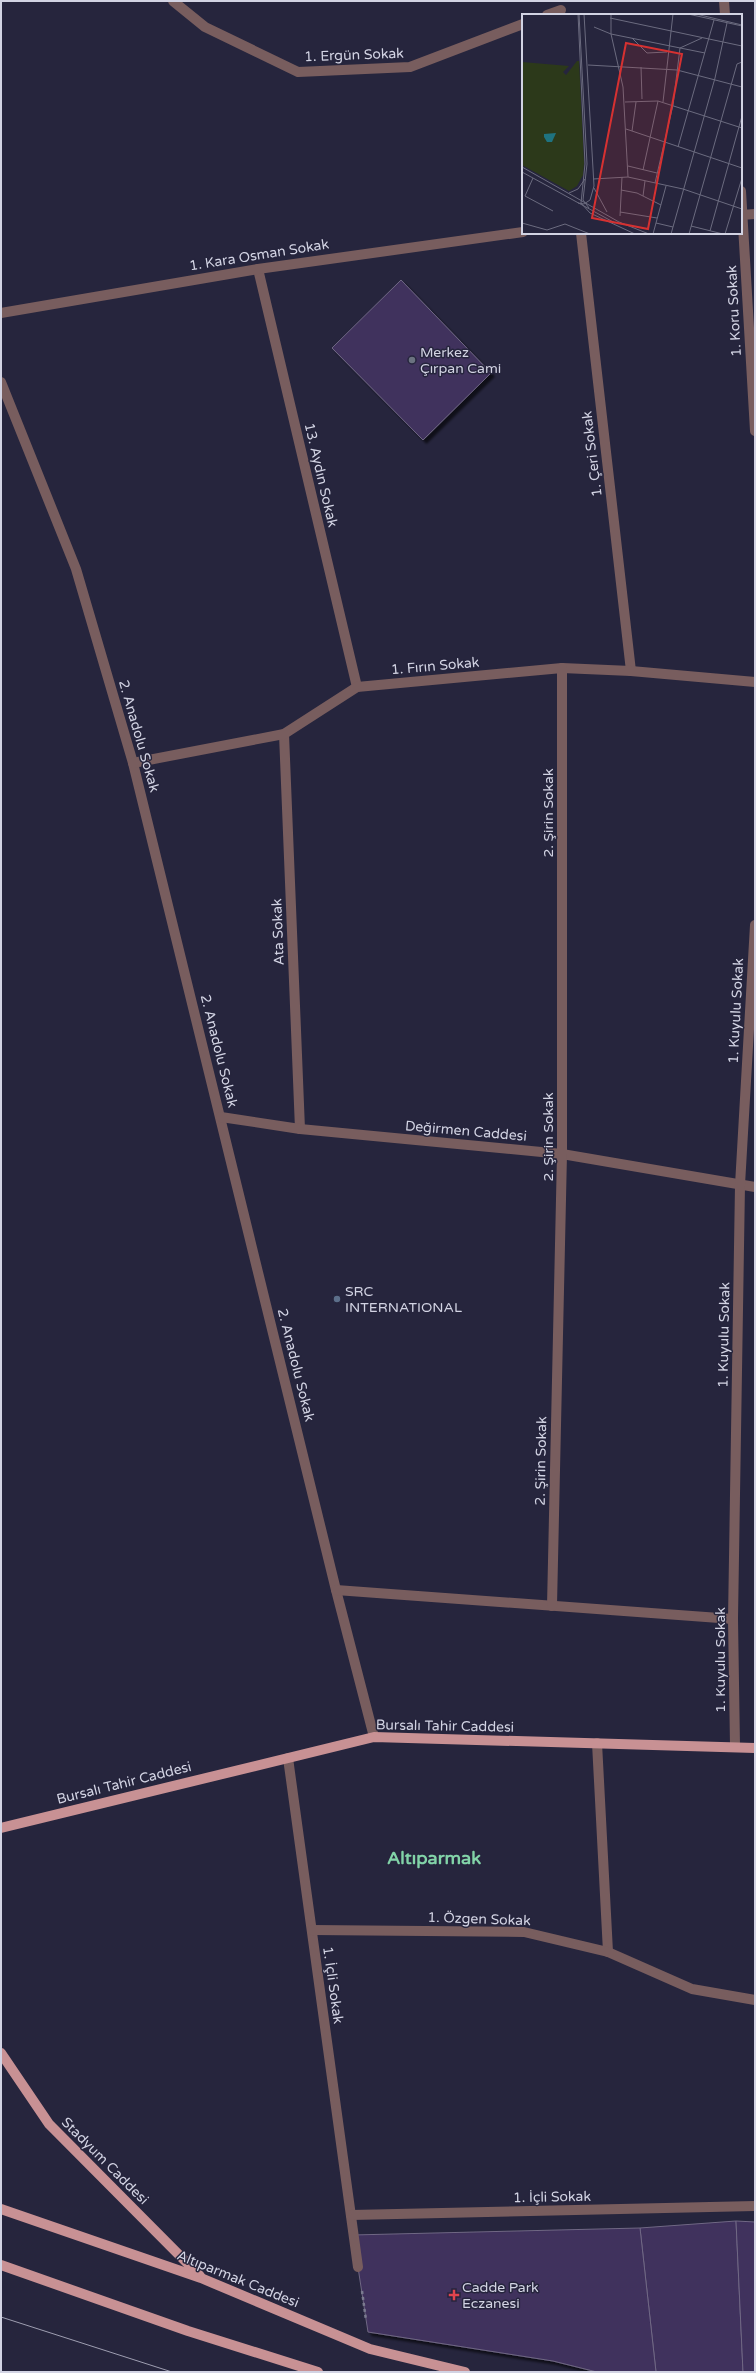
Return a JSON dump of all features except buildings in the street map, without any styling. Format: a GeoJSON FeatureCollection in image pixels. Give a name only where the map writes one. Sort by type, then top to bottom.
{"type":"FeatureCollection","features":[{"type":"Feature","properties":{"kind":"main road","name":"Bursalı Tahir Caddesi"},"geometry":{"type":"LineString","coordinates":[[1,1828],[374,1737],[734,1746],[755,1748]]}},
{"type":"Feature","properties":{"kind":"main road","name":"Stadyum Caddesi"},"geometry":{"type":"LineString","coordinates":[[1,2053],[49,2124],[201,2278]]}},
{"type":"Feature","properties":{"kind":"main road","name":"Altıparmak Caddesi"},"geometry":{"type":"LineString","coordinates":[[1,2209],[201,2278],[370,2349],[465,2372]]}},
{"type":"Feature","properties":{"kind":"main road"},"geometry":{"type":"LineString","coordinates":[[1,2265],[188,2331],[318,2372]]}},
{"type":"Feature","properties":{"kind":"street","name":"1. Ergün Sokak"},"geometry":{"type":"LineString","coordinates":[[173,1],[205,27],[298,72],[410,68],[522,24]]}},
{"type":"Feature","properties":{"kind":"street"},"geometry":{"type":"LineString","coordinates":[[724,1],[725,14]]}},
{"type":"Feature","properties":{"kind":"street"},"geometry":{"type":"LineString","coordinates":[[549,14],[561,9]]}},
{"type":"Feature","properties":{"kind":"street"},"geometry":{"type":"LineString","coordinates":[[742,215],[755,214]]}},
{"type":"Feature","properties":{"kind":"street","name":"1. Koru Sokak"},"geometry":{"type":"LineString","coordinates":[[742,215],[755,431]]}},
{"type":"Feature","properties":{"kind":"street","name":"1. Kara Osman Sokak"},"geometry":{"type":"LineString","coordinates":[[1,312],[258,269],[522,232]]}},
{"type":"Feature","properties":{"kind":"street","name":"1. Çeri Sokak"},"geometry":{"type":"LineString","coordinates":[[581,234],[631,671]]}},
{"type":"Feature","properties":{"kind":"street","name":"13. Aydın Sokak"},"geometry":{"type":"LineString","coordinates":[[258,269],[357,687]]}},
{"type":"Feature","properties":{"kind":"street","name":"2. Anadolu Sokak"},"geometry":{"type":"LineString","coordinates":[[1,382],[76,569],[133,763],[336,1590],[374,1737]]}},
{"type":"Feature","properties":{"kind":"street","name":"1. Fırın Sokak"},"geometry":{"type":"LineString","coordinates":[[133,763],[284,734],[357,687],[562,668],[631,671],[755,682]]}},
{"type":"Feature","properties":{"kind":"street","name":"2. Şirin Sokak"},"geometry":{"type":"LineString","coordinates":[[552,1606],[562,1154],[562,668]]}},
{"type":"Feature","properties":{"kind":"street","name":"Ata Sokak"},"geometry":{"type":"LineString","coordinates":[[284,734],[300,1129]]}},
{"type":"Feature","properties":{"kind":"street","name":"1. Kuyulu Sokak"},"geometry":{"type":"LineString","coordinates":[[734,1746],[733,1619],[740,1185],[755,925]]}},
{"type":"Feature","properties":{"kind":"street","name":"Değirmen Caddesi"},"geometry":{"type":"LineString","coordinates":[[221,1117],[300,1129],[562,1154],[755,1187]]}},
{"type":"Feature","properties":{"kind":"street"},"geometry":{"type":"LineString","coordinates":[[336,1590],[733,1619]]}},
{"type":"Feature","properties":{"kind":"street"},"geometry":{"type":"LineString","coordinates":[[597,1743],[608,1952]]}},
{"type":"Feature","properties":{"kind":"street","name":"1. İçli Sokak"},"geometry":{"type":"LineString","coordinates":[[288,1758],[358,2267]]}},
{"type":"Feature","properties":{"kind":"street","name":"1. Özgen Sokak"},"geometry":{"type":"LineString","coordinates":[[312,1930],[524,1932],[608,1952],[692,1989],[755,2000]]}},
{"type":"Feature","properties":{"kind":"street","name":"1. İçli Sokak"},"geometry":{"type":"LineString","coordinates":[[350,2215],[755,2206]]}},
{"type":"Feature","properties":{"kind":"path"},"geometry":{"type":"LineString","coordinates":[[358,2267],[367,2325]]}},
{"type":"Feature","properties":{"kind":"tram line"},"geometry":{"type":"LineString","coordinates":[[1,2317],[172,2372]]}},
{"type":"Feature","properties":{"kind":"place","name":"Merkez Çırpan Cami"},"geometry":{"type":"Point","coordinates":[412,360]}},
{"type":"Feature","properties":{"kind":"place","name":"SRC INTERNATIONAL"},"geometry":{"type":"Point","coordinates":[337,1299]}},
{"type":"Feature","properties":{"kind":"place","name":"Cadde Park Eczanesi"},"geometry":{"type":"Point","coordinates":[454,2295]}},
{"type":"Feature","properties":{"kind":"district","name":"Altıparmak"},"geometry":{"type":"Point","coordinates":[434,1858]}}]}
